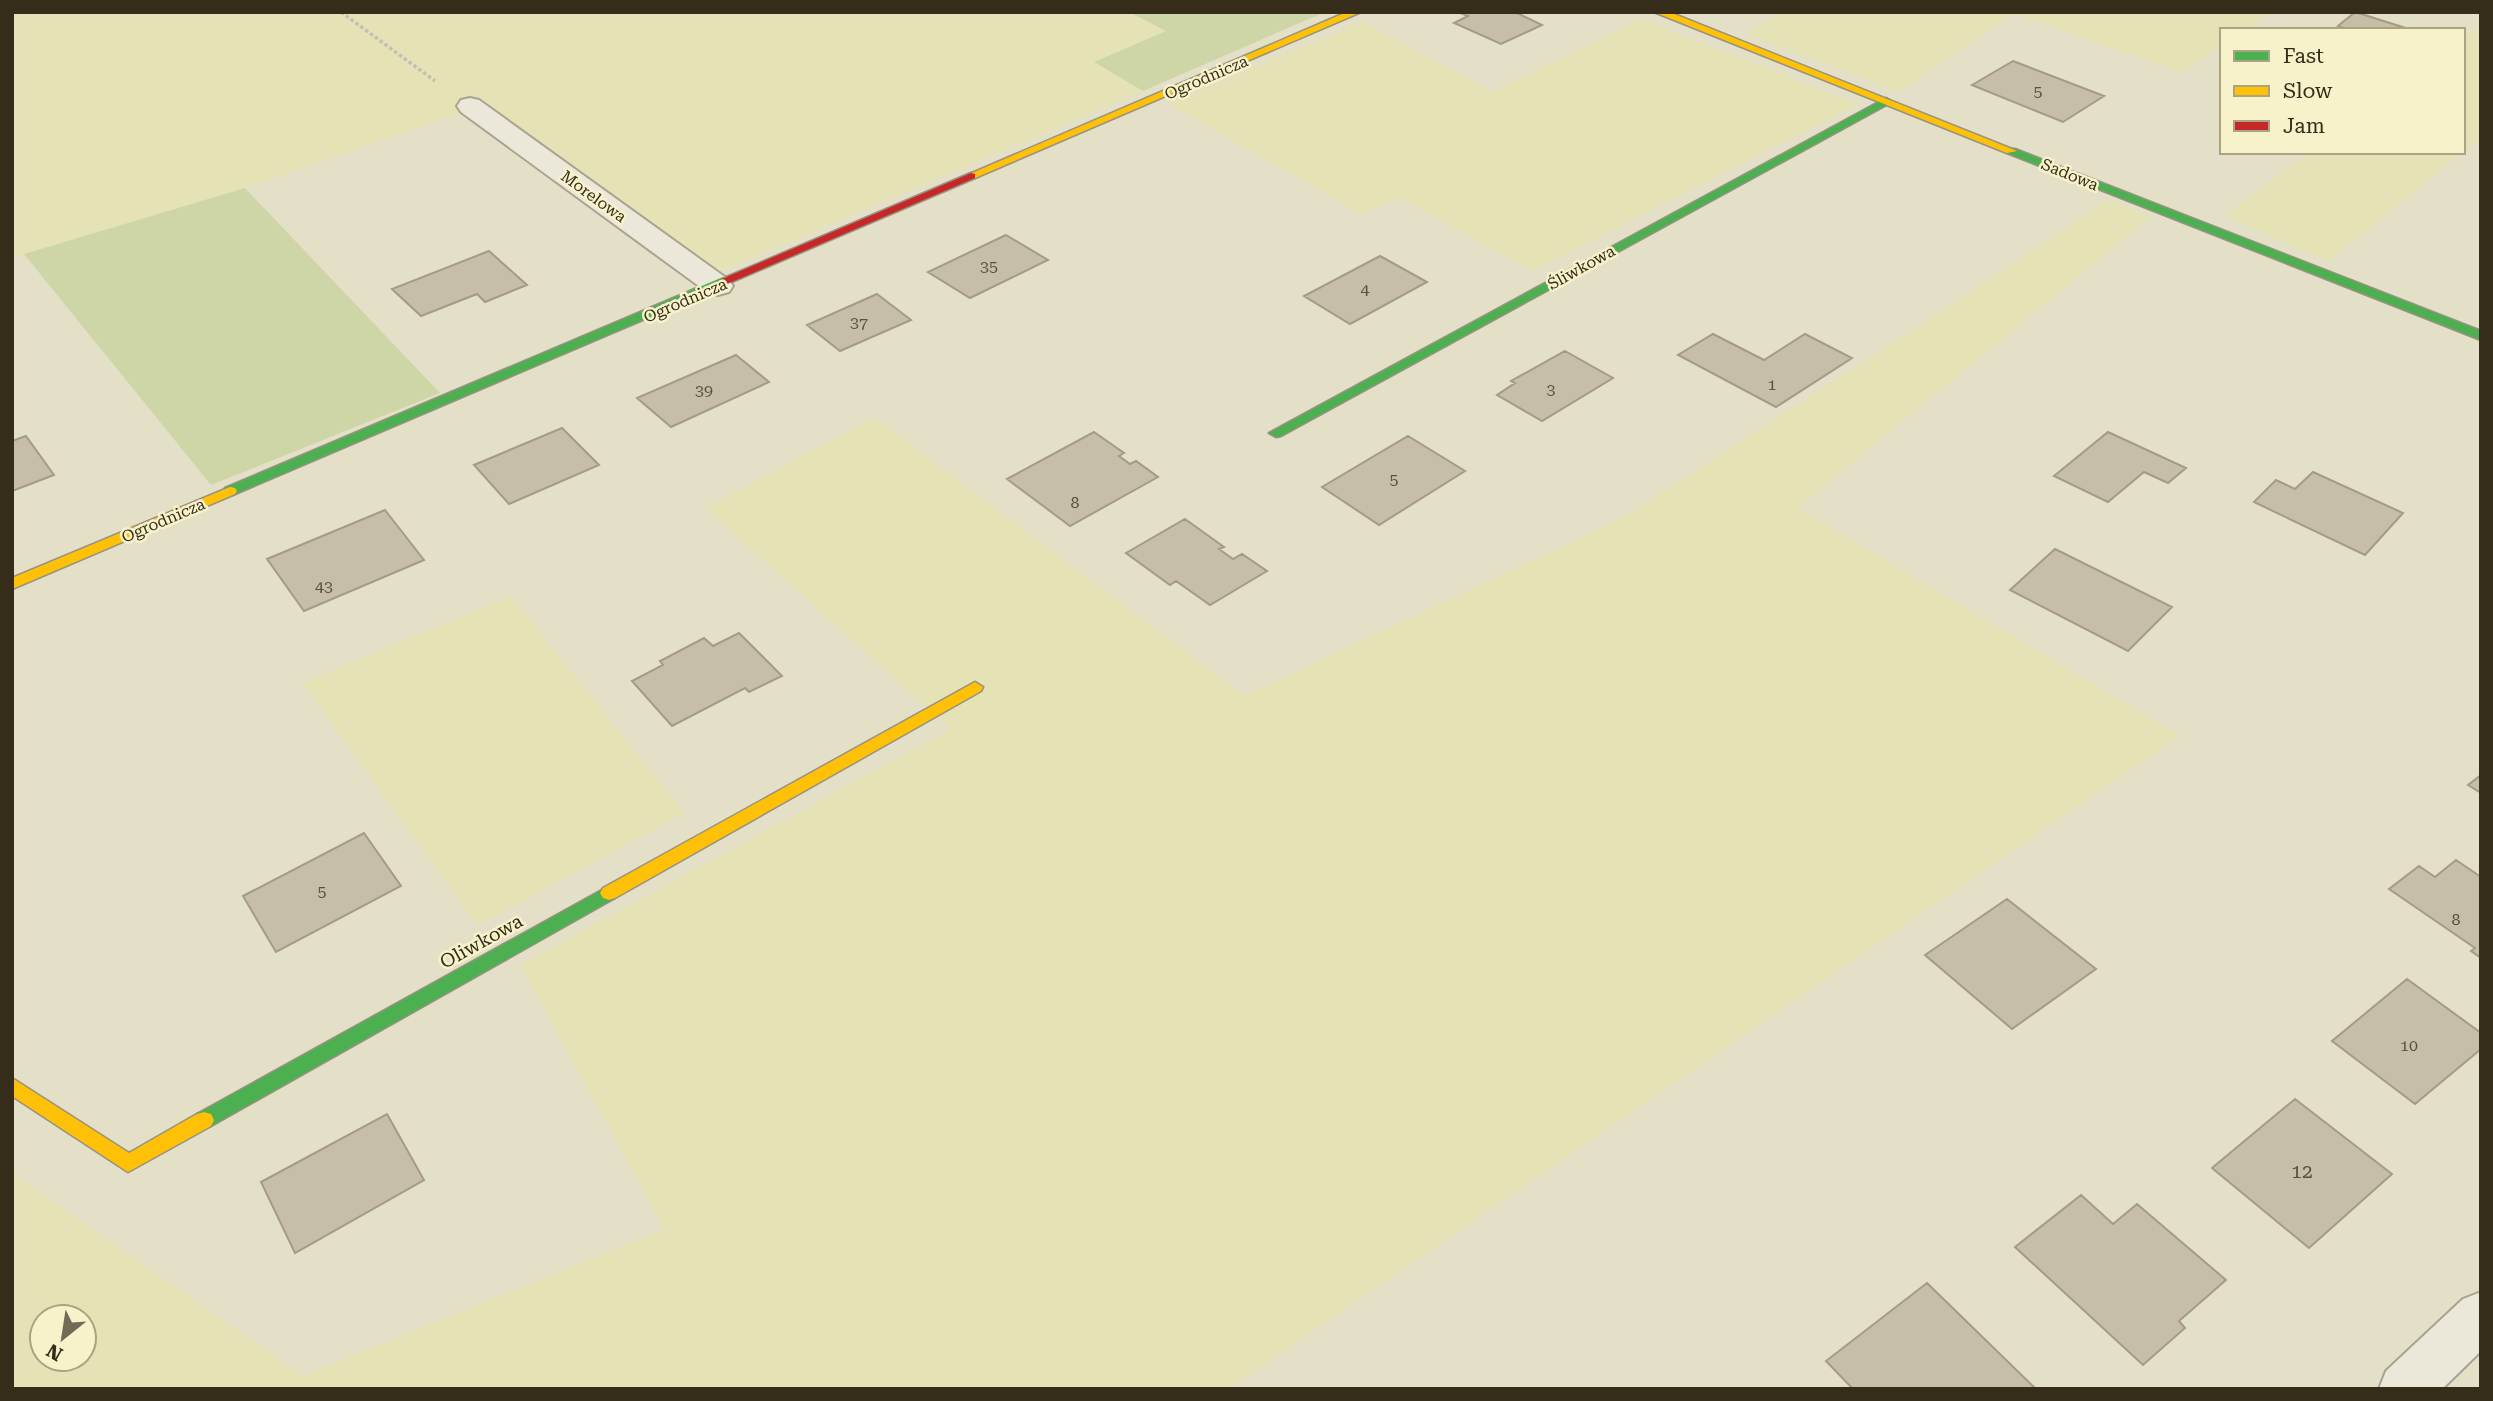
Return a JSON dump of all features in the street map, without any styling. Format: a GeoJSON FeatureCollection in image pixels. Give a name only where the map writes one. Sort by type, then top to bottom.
{"type":"FeatureCollection","features":[{"type":"Feature","properties":{"kind":"street","name":"Ogrodnicza"},"geometry":{"type":"LineString","coordinates":[[12,584],[718,286],[1356,12]]}},
{"type":"Feature","properties":{"kind":"street","name":"Sadowa"},"geometry":{"type":"LineString","coordinates":[[1659,12],[2481,336]]}},
{"type":"Feature","properties":{"kind":"street","name":"Śliwkowa"},"geometry":{"type":"LineString","coordinates":[[1276,433],[1886,102]]}},
{"type":"Feature","properties":{"kind":"street","name":"Morelowa"},"geometry":{"type":"LineString","coordinates":[[470,106],[718,286]]}},
{"type":"Feature","properties":{"kind":"street","name":"Oliwkowa"},"geometry":{"type":"LineString","coordinates":[[12,1086],[128,1163],[975,687]]}},
{"type":"Feature","properties":{"kind":"street"},"geometry":{"type":"LineString","coordinates":[[2405,1389],[2481,1316]]}},
{"type":"Feature","properties":{"kind":"path"},"geometry":{"type":"LineString","coordinates":[[341,12],[470,106]]}},
{"type":"Feature","properties":{"kind":"shaded area"},"geometry":{"type":"Polygon","coordinates":[[[12,12],[1129,12],[1167,31],[1095,63],[1143,91],[719,272],[488,104],[245,188],[12,258],[12,12]]]}},
{"type":"Feature","properties":{"kind":"shaded area"},"geometry":{"type":"Polygon","coordinates":[[[1786,12],[2272,12],[2249,28],[2220,28],[2220,47],[2182,73],[2013,13],[1900,92],[1745,33],[1786,12]]]}},
{"type":"Feature","properties":{"kind":"shaded area"},"geometry":{"type":"Polygon","coordinates":[[[1640,19],[1858,104],[1533,271],[1398,197],[1362,215],[1169,104],[1363,22],[1492,92],[1640,19]]]}},
{"type":"Feature","properties":{"kind":"shaded area"},"geometry":{"type":"Polygon","coordinates":[[[2481,25],[2481,138],[2465,150],[2465,37],[2481,25]]]}},
{"type":"Feature","properties":{"kind":"shaded area"},"geometry":{"type":"Polygon","coordinates":[[[2307,154],[2461,154],[2329,261],[2224,216],[2307,154]]]}},
{"type":"Feature","properties":{"kind":"shaded area"},"geometry":{"type":"Polygon","coordinates":[[[2109,199],[2150,217],[1798,508],[2180,736],[1229,1389],[12,1389],[12,1173],[303,1376],[664,1229],[520,965],[951,729],[705,508],[875,417],[1244,696],[1621,519],[1936,315],[2109,199]]]}},
{"type":"Feature","properties":{"kind":"shaded area"},"geometry":{"type":"Polygon","coordinates":[[[511,596],[684,813],[478,926],[302,683],[511,596]]]}},
{"type":"Feature","properties":{"kind":"green space"},"geometry":{"type":"Polygon","coordinates":[[[1129,12],[1325,12],[1143,91],[1094,62],[1166,31],[1129,12]]]}},
{"type":"Feature","properties":{"kind":"green space"},"geometry":{"type":"Polygon","coordinates":[[[245,188],[440,393],[211,485],[24,254],[245,188]]]}},
{"type":"Feature","properties":{"kind":"building"},"geometry":{"type":"Polygon","coordinates":[[[1458,12],[1515,12],[1542,25],[1501,44],[1454,23],[1468,16],[1458,12]]]}},
{"type":"Feature","properties":{"kind":"building"},"geometry":{"type":"Polygon","coordinates":[[[2355,12],[2406,28],[2344,28],[2338,26],[2355,12]]]}},
{"type":"Feature","properties":{"kind":"building"},"geometry":{"type":"Polygon","coordinates":[[[2013,61],[2104,96],[2063,122],[1972,85],[2013,61]]]}},
{"type":"Feature","properties":{"kind":"building"},"geometry":{"type":"Polygon","coordinates":[[[1006,235],[1048,260],[970,298],[928,272],[1006,235]]]}},
{"type":"Feature","properties":{"kind":"building"},"geometry":{"type":"Polygon","coordinates":[[[489,251],[527,285],[485,302],[477,294],[421,316],[392,289],[489,251]]]}},
{"type":"Feature","properties":{"kind":"building"},"geometry":{"type":"Polygon","coordinates":[[[1380,256],[1427,282],[1350,324],[1304,296],[1380,256]]]}},
{"type":"Feature","properties":{"kind":"building"},"geometry":{"type":"Polygon","coordinates":[[[877,294],[911,320],[840,351],[807,325],[877,294]]]}},
{"type":"Feature","properties":{"kind":"building"},"geometry":{"type":"Polygon","coordinates":[[[1713,334],[1764,360],[1805,334],[1852,358],[1776,407],[1678,355],[1713,334]]]}},
{"type":"Feature","properties":{"kind":"building"},"geometry":{"type":"Polygon","coordinates":[[[1565,351],[1613,378],[1542,421],[1497,395],[1515,383],[1511,381],[1565,351]]]}},
{"type":"Feature","properties":{"kind":"building"},"geometry":{"type":"Polygon","coordinates":[[[736,355],[769,382],[671,427],[637,398],[736,355]]]}},
{"type":"Feature","properties":{"kind":"building"},"geometry":{"type":"Polygon","coordinates":[[[562,428],[599,465],[509,504],[474,465],[562,428]]]}},
{"type":"Feature","properties":{"kind":"building"},"geometry":{"type":"Polygon","coordinates":[[[1094,432],[1124,453],[1119,456],[1130,464],[1136,461],[1158,477],[1070,526],[1007,479],[1094,432]]]}},
{"type":"Feature","properties":{"kind":"building"},"geometry":{"type":"Polygon","coordinates":[[[2108,432],[2186,468],[2168,483],[2144,472],[2108,502],[2054,476],[2108,432]]]}},
{"type":"Feature","properties":{"kind":"building"},"geometry":{"type":"Polygon","coordinates":[[[26,436],[54,475],[12,491],[12,441],[26,436]]]}},
{"type":"Feature","properties":{"kind":"building"},"geometry":{"type":"Polygon","coordinates":[[[1408,436],[1465,471],[1379,525],[1322,487],[1408,436]]]}},
{"type":"Feature","properties":{"kind":"building"},"geometry":{"type":"Polygon","coordinates":[[[2313,472],[2403,513],[2365,555],[2254,502],[2276,480],[2295,489],[2313,472]]]}},
{"type":"Feature","properties":{"kind":"building"},"geometry":{"type":"Polygon","coordinates":[[[385,510],[424,560],[304,611],[267,559],[385,510]]]}},
{"type":"Feature","properties":{"kind":"building"},"geometry":{"type":"Polygon","coordinates":[[[1185,519],[1224,547],[1219,549],[1233,559],[1242,554],[1267,571],[1210,605],[1176,581],[1170,585],[1126,553],[1185,519]]]}},
{"type":"Feature","properties":{"kind":"building"},"geometry":{"type":"Polygon","coordinates":[[[2055,549],[2172,607],[2128,651],[2010,590],[2055,549]]]}},
{"type":"Feature","properties":{"kind":"building"},"geometry":{"type":"Polygon","coordinates":[[[739,633],[782,676],[749,692],[745,688],[672,726],[632,681],[663,665],[660,661],[704,638],[713,646],[739,633]]]}},
{"type":"Feature","properties":{"kind":"building"},"geometry":{"type":"Polygon","coordinates":[[[2481,775],[2481,793],[2468,785],[2481,775]]]}},
{"type":"Feature","properties":{"kind":"building"},"geometry":{"type":"Polygon","coordinates":[[[364,833],[401,886],[276,952],[243,896],[364,833]]]}},
{"type":"Feature","properties":{"kind":"building"},"geometry":{"type":"Polygon","coordinates":[[[2456,860],[2481,877],[2481,958],[2471,951],[2475,948],[2389,889],[2419,866],[2435,877],[2456,860]]]}},
{"type":"Feature","properties":{"kind":"building"},"geometry":{"type":"Polygon","coordinates":[[[2007,899],[2096,969],[2012,1029],[1925,955],[2007,899]]]}},
{"type":"Feature","properties":{"kind":"building"},"geometry":{"type":"Polygon","coordinates":[[[2407,979],[2481,1033],[2481,1049],[2415,1104],[2332,1041],[2407,979]]]}},
{"type":"Feature","properties":{"kind":"building"},"geometry":{"type":"Polygon","coordinates":[[[2295,1099],[2392,1174],[2309,1248],[2212,1168],[2295,1099]]]}},
{"type":"Feature","properties":{"kind":"building"},"geometry":{"type":"Polygon","coordinates":[[[387,1114],[424,1180],[295,1253],[261,1182],[387,1114]]]}},
{"type":"Feature","properties":{"kind":"building"},"geometry":{"type":"Polygon","coordinates":[[[2081,1195],[2113,1224],[2137,1204],[2226,1280],[2179,1321],[2185,1328],[2143,1365],[2015,1247],[2081,1195]]]}},
{"type":"Feature","properties":{"kind":"building"},"geometry":{"type":"Polygon","coordinates":[[[1927,1283],[2036,1389],[1853,1389],[1826,1361],[1927,1283]]]}},
{"type":"Feature","properties":{"kind":"traffic: fast"},"geometry":{"type":"LineString","coordinates":[[1276,433],[1886,101]]}},
{"type":"Feature","properties":{"kind":"traffic: fast"},"geometry":{"type":"LineString","coordinates":[[2011,151],[2481,336]]}},
{"type":"Feature","properties":{"kind":"traffic: fast"},"geometry":{"type":"LineString","coordinates":[[230,491],[723,281]]}},
{"type":"Feature","properties":{"kind":"traffic: fast"},"geometry":{"type":"LineString","coordinates":[[204,1120],[609,893]]}},
{"type":"Feature","properties":{"kind":"traffic: slow"},"geometry":{"type":"LineString","coordinates":[[971,176],[1356,12]]}},
{"type":"Feature","properties":{"kind":"traffic: slow"},"geometry":{"type":"LineString","coordinates":[[1659,12],[2011,151]]}},
{"type":"Feature","properties":{"kind":"traffic: slow"},"geometry":{"type":"LineString","coordinates":[[12,584],[230,491]]}},
{"type":"Feature","properties":{"kind":"traffic: slow"},"geometry":{"type":"LineString","coordinates":[[609,893],[975,687]]}},
{"type":"Feature","properties":{"kind":"traffic: slow"},"geometry":{"type":"LineString","coordinates":[[12,1086],[128,1163],[204,1120]]}},
{"type":"Feature","properties":{"kind":"traffic: jam"},"geometry":{"type":"LineString","coordinates":[[723,281],[971,176]]}}]}
